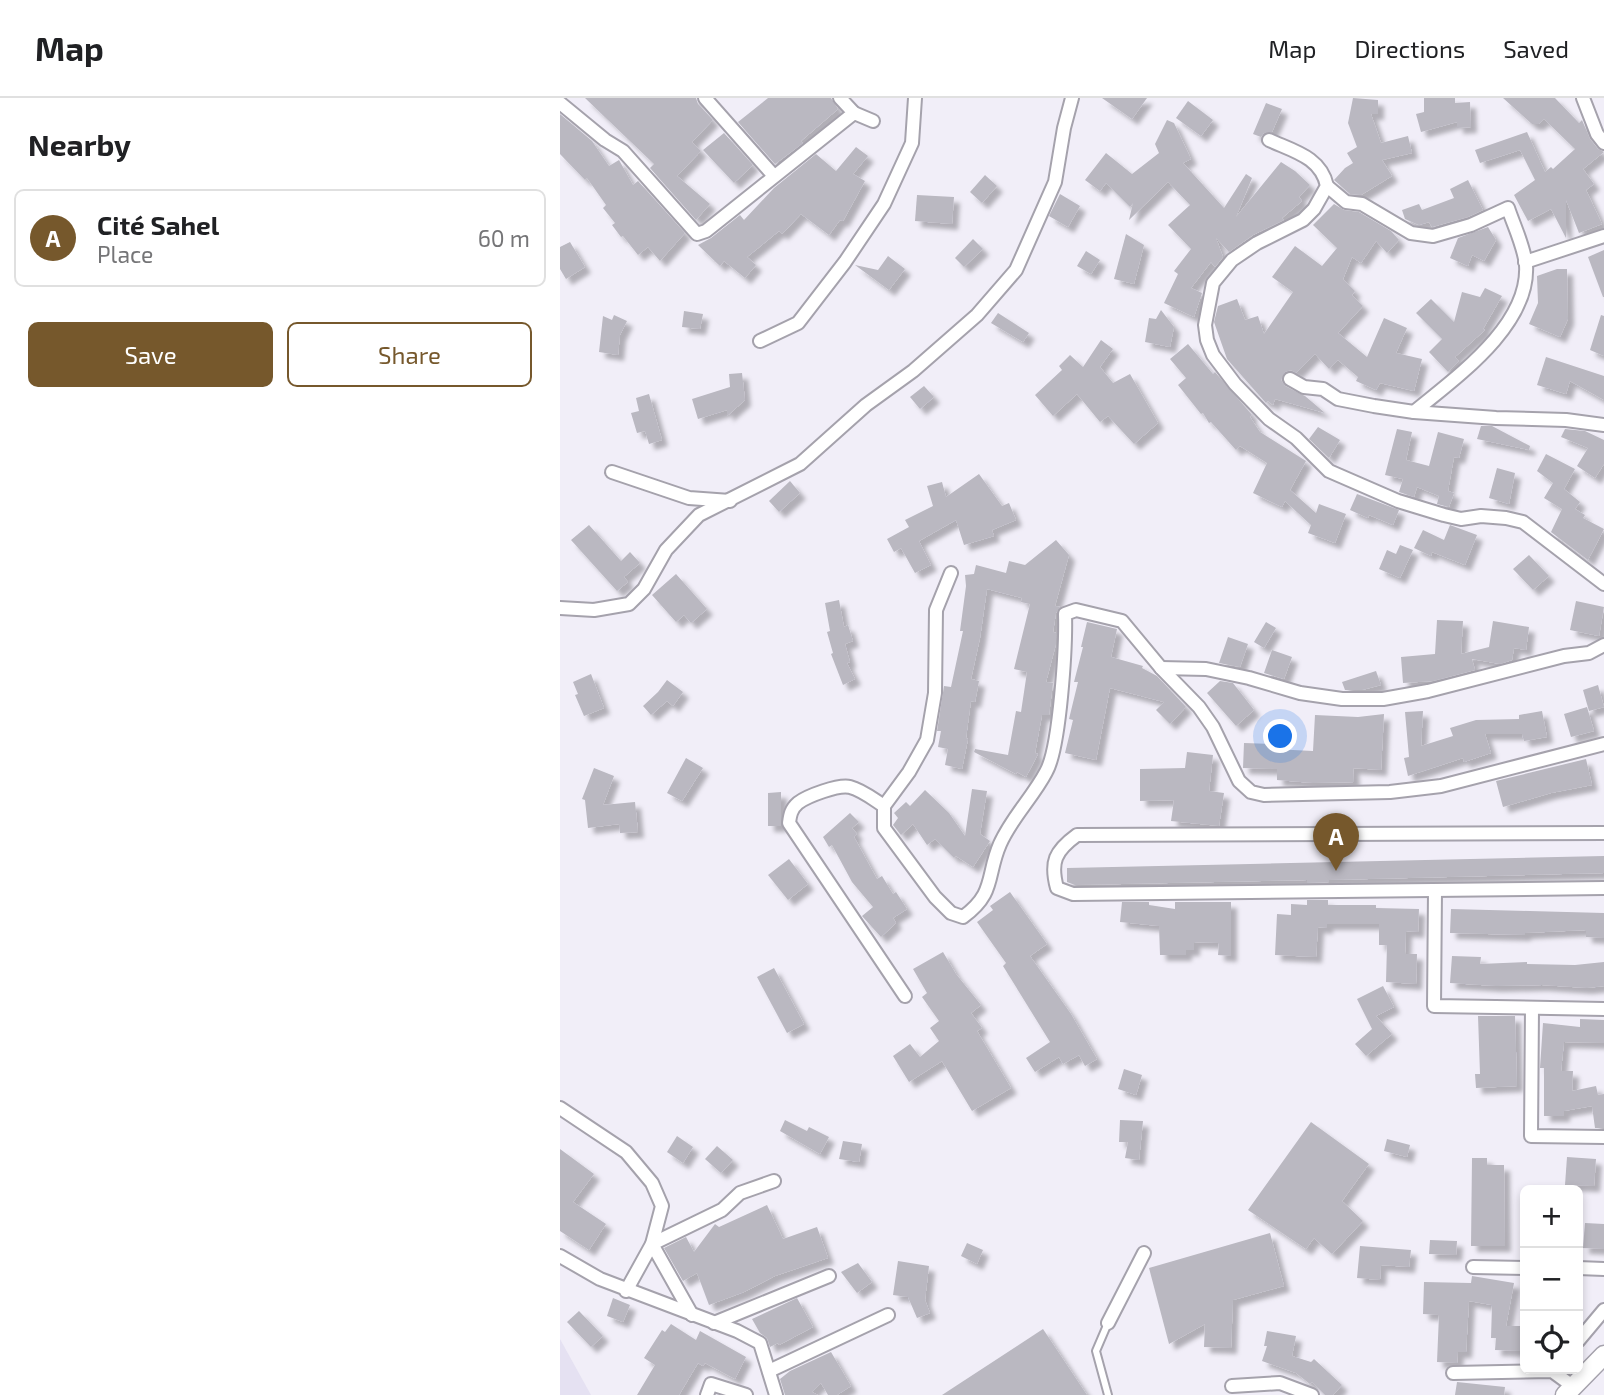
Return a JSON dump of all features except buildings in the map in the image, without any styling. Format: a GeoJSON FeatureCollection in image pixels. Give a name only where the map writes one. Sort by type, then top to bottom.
{"type":"FeatureCollection","features":[{"type":"Feature","properties":{"kind":"main road"},"geometry":{"type":"LineString","coordinates":[[1569,1391],[1604,1355]]}},
{"type":"Feature","properties":{"kind":"street"},"geometry":{"type":"LineString","coordinates":[[705,98],[774,176]]}},
{"type":"Feature","properties":{"kind":"street"},"geometry":{"type":"LineString","coordinates":[[840,98],[854,113],[873,121]]}},
{"type":"Feature","properties":{"kind":"street"},"geometry":{"type":"LineString","coordinates":[[760,341],[798,323],[884,205],[912,143],[915,98]]}},
{"type":"Feature","properties":{"kind":"street"},"geometry":{"type":"LineString","coordinates":[[560,608],[594,610],[629,604],[644,589],[666,550],[699,515],[800,464],[866,405],[913,371],[978,315],[1016,270],[1055,182],[1072,98]]}},
{"type":"Feature","properties":{"kind":"street"},"geometry":{"type":"LineString","coordinates":[[1583,98],[1597,134],[1604,143]]}},
{"type":"Feature","properties":{"kind":"street"},"geometry":{"type":"LineString","coordinates":[[560,103],[605,140],[623,151],[697,234],[706,231],[854,113]]}},
{"type":"Feature","properties":{"kind":"street"},"geometry":{"type":"LineString","coordinates":[[1269,140],[1313,159],[1325,176],[1327,186],[1346,202],[1362,204],[1411,233],[1433,236],[1471,225],[1508,208],[1525,262],[1523,289],[1510,318],[1493,344],[1414,412]]}},
{"type":"Feature","properties":{"kind":"street"},"geometry":{"type":"LineString","coordinates":[[1327,186],[1314,209],[1303,220],[1257,243],[1232,260],[1213,283],[1205,325],[1213,355],[1269,419],[1296,438],[1329,471],[1398,500],[1444,515],[1461,519],[1481,516],[1523,522],[1604,584]]}},
{"type":"Feature","properties":{"kind":"street"},"geometry":{"type":"LineString","coordinates":[[1525,262],[1604,236]]}},
{"type":"Feature","properties":{"kind":"street"},"geometry":{"type":"LineString","coordinates":[[1290,379],[1304,387],[1323,389],[1338,399],[1414,412],[1566,420],[1604,425]]}},
{"type":"Feature","properties":{"kind":"street"},"geometry":{"type":"LineString","coordinates":[[612,471],[689,498],[731,501]]}},
{"type":"Feature","properties":{"kind":"street"},"geometry":{"type":"LineString","coordinates":[[951,573],[936,610],[935,693],[927,740],[909,772],[884,806],[884,828],[934,897],[951,913],[963,917],[977,907],[986,894],[999,846],[1012,821],[1047,771],[1054,752],[1065,614],[1076,610],[1122,621],[1161,668],[1199,707],[1213,727],[1239,781],[1251,792],[1264,795],[1390,792],[1441,786],[1604,744]]}},
{"type":"Feature","properties":{"kind":"street"},"geometry":{"type":"LineString","coordinates":[[1161,668],[1206,669],[1300,693],[1342,699],[1383,699],[1492,676],[1564,656],[1589,653],[1604,645]]}},
{"type":"Feature","properties":{"kind":"street"},"geometry":{"type":"LineString","coordinates":[[884,806],[848,786],[827,790],[798,803],[790,813],[789,823],[905,996]]}},
{"type":"Feature","properties":{"kind":"street"},"geometry":{"type":"LineString","coordinates":[[1604,833],[1077,835],[1062,846],[1052,869],[1057,888],[1073,894],[1604,888]]}},
{"type":"Feature","properties":{"kind":"street"},"geometry":{"type":"LineString","coordinates":[[1436,891],[1434,1006],[1604,1009]]}},
{"type":"Feature","properties":{"kind":"street"},"geometry":{"type":"LineString","coordinates":[[1532,1008],[1531,1136],[1604,1137]]}},
{"type":"Feature","properties":{"kind":"street"},"geometry":{"type":"LineString","coordinates":[[560,1108],[626,1152],[652,1183],[662,1206],[652,1244],[626,1290]]}},
{"type":"Feature","properties":{"kind":"street"},"geometry":{"type":"LineString","coordinates":[[652,1244],[722,1210],[740,1193],[774,1181]]}},
{"type":"Feature","properties":{"kind":"street"},"geometry":{"type":"LineString","coordinates":[[652,1244],[692,1315]]}},
{"type":"Feature","properties":{"kind":"street"},"geometry":{"type":"LineString","coordinates":[[1108,1324],[1144,1253]]}},
{"type":"Feature","properties":{"kind":"street"},"geometry":{"type":"LineString","coordinates":[[560,1256],[600,1279],[760,1343],[776,1395]]}},
{"type":"Feature","properties":{"kind":"street"},"geometry":{"type":"LineString","coordinates":[[1473,1267],[1520,1268]]}},
{"type":"Feature","properties":{"kind":"street"},"geometry":{"type":"LineString","coordinates":[[1583,1268],[1604,1269]]}},
{"type":"Feature","properties":{"kind":"street"},"geometry":{"type":"LineString","coordinates":[[713,1323],[829,1276]]}},
{"type":"Feature","properties":{"kind":"street"},"geometry":{"type":"LineString","coordinates":[[1583,1335],[1604,1310]]}},
{"type":"Feature","properties":{"kind":"street"},"geometry":{"type":"LineString","coordinates":[[769,1371],[888,1315]]}},
{"type":"Feature","properties":{"kind":"street"},"geometry":{"type":"LineString","coordinates":[[1453,1373],[1520,1371]]}},
{"type":"Feature","properties":{"kind":"street"},"geometry":{"type":"LineString","coordinates":[[1556,1374],[1569,1391]]}},
{"type":"Feature","properties":{"kind":"street"},"geometry":{"type":"LineString","coordinates":[[1232,1387],[1280,1383],[1312,1395]]}},
{"type":"Feature","properties":{"kind":"street"},"geometry":{"type":"LineString","coordinates":[[707,1395],[710,1384],[746,1395]]}},
{"type":"Feature","properties":{"kind":"lane"},"geometry":{"type":"LineString","coordinates":[[1108,1324],[1096,1351],[1108,1395]]}},
{"type":"Feature","properties":{"kind":"shaded area"},"geometry":{"type":"Polygon","coordinates":[[[560,1339],[591,1395],[560,1395],[560,1339]]]}},
{"type":"Feature","properties":{"kind":"place","name":"Cité Sahel"},"geometry":{"type":"Point","coordinates":[1336,871]}}]}
